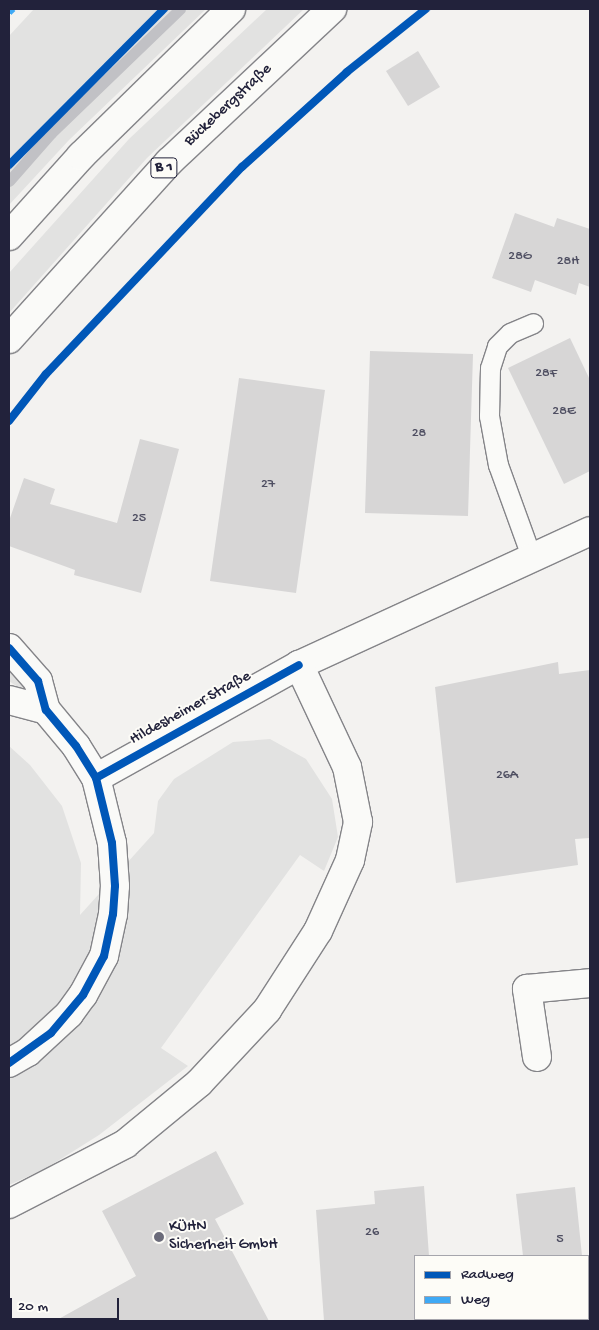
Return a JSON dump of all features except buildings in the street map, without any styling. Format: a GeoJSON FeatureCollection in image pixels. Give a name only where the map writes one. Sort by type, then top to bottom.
{"type":"FeatureCollection","features":[{"type":"Feature","properties":{"kind":"main road"},"geometry":{"type":"LineString","coordinates":[[9,236],[81,156],[231,9]]}},
{"type":"Feature","properties":{"kind":"main road","name":"Bückebergstraße"},"geometry":{"type":"LineString","coordinates":[[9,339],[169,162],[332,9]]}},
{"type":"Feature","properties":{"kind":"main road","name":"Hildesheimer Straße"},"geometry":{"type":"LineString","coordinates":[[96,778],[300,665],[532,556],[590,531]]}},
{"type":"Feature","properties":{"kind":"main road"},"geometry":{"type":"LineString","coordinates":[[9,648],[38,680],[46,710],[76,746],[96,778],[112,843],[114,886],[113,914],[104,956],[83,996],[69,1014],[28,1052],[9,1063]]}},
{"type":"Feature","properties":{"kind":"main road"},"geometry":{"type":"LineString","coordinates":[[9,1204],[125,1144],[199,1084],[266,1010],[318,931],[350,860],[358,822],[347,767],[300,665]]}},
{"type":"Feature","properties":{"kind":"main road"},"geometry":{"type":"LineString","coordinates":[[9,700],[46,710]]}},
{"type":"Feature","properties":{"kind":"main road"},"geometry":{"type":"LineString","coordinates":[[537,1057],[527,988],[590,983]]}},
{"type":"Feature","properties":{"kind":"lane"},"geometry":{"type":"LineString","coordinates":[[532,556],[498,465],[489,416],[490,368],[497,346],[510,333],[533,323]]}},
{"type":"Feature","properties":{"kind":"shaded area"},"geometry":{"type":"Polygon","coordinates":[[[34,9],[206,9],[69,140],[9,205],[9,36],[34,9]]]}},
{"type":"Feature","properties":{"kind":"shaded area"},"geometry":{"type":"Polygon","coordinates":[[[267,9],[304,9],[147,158],[9,313],[9,273],[129,139],[267,9]]]}},
{"type":"Feature","properties":{"kind":"shaded area"},"geometry":{"type":"Polygon","coordinates":[[[9,666],[33,687],[28,694],[9,681],[9,666]]]}},
{"type":"Feature","properties":{"kind":"shaded area"},"geometry":{"type":"Polygon","coordinates":[[[270,739],[306,759],[332,799],[338,837],[324,871],[300,855],[161,1048],[188,1066],[99,1135],[45,1169],[9,1185],[9,746],[30,765],[62,806],[81,863],[80,915],[154,833],[158,801],[174,779],[233,742],[270,739]]]}},
{"type":"Feature","properties":{"kind":"waterway"},"geometry":{"type":"LineString","coordinates":[[9,181],[51,133],[180,9]]}},
{"type":"Feature","properties":{"kind":"marked path"},"geometry":{"type":"LineString","coordinates":[[9,13],[13,9]]}},
{"type":"Feature","properties":{"kind":"cycle path"},"geometry":{"type":"LineString","coordinates":[[9,165],[164,9]]}},
{"type":"Feature","properties":{"kind":"cycle path"},"geometry":{"type":"LineString","coordinates":[[9,421],[46,374],[242,167],[347,72],[426,9]]}},
{"type":"Feature","properties":{"kind":"cycle path"},"geometry":{"type":"LineString","coordinates":[[9,648],[38,681],[46,710],[76,746],[96,778],[112,843],[115,886],[113,914],[104,956],[83,995],[51,1033],[9,1063]]}},
{"type":"Feature","properties":{"kind":"cycle path"},"geometry":{"type":"LineString","coordinates":[[96,778],[299,665]]}},
{"type":"Feature","properties":{"kind":"place","name":"KÜHN Sicherheit GmbH"},"geometry":{"type":"Point","coordinates":[159,1237]}}]}
